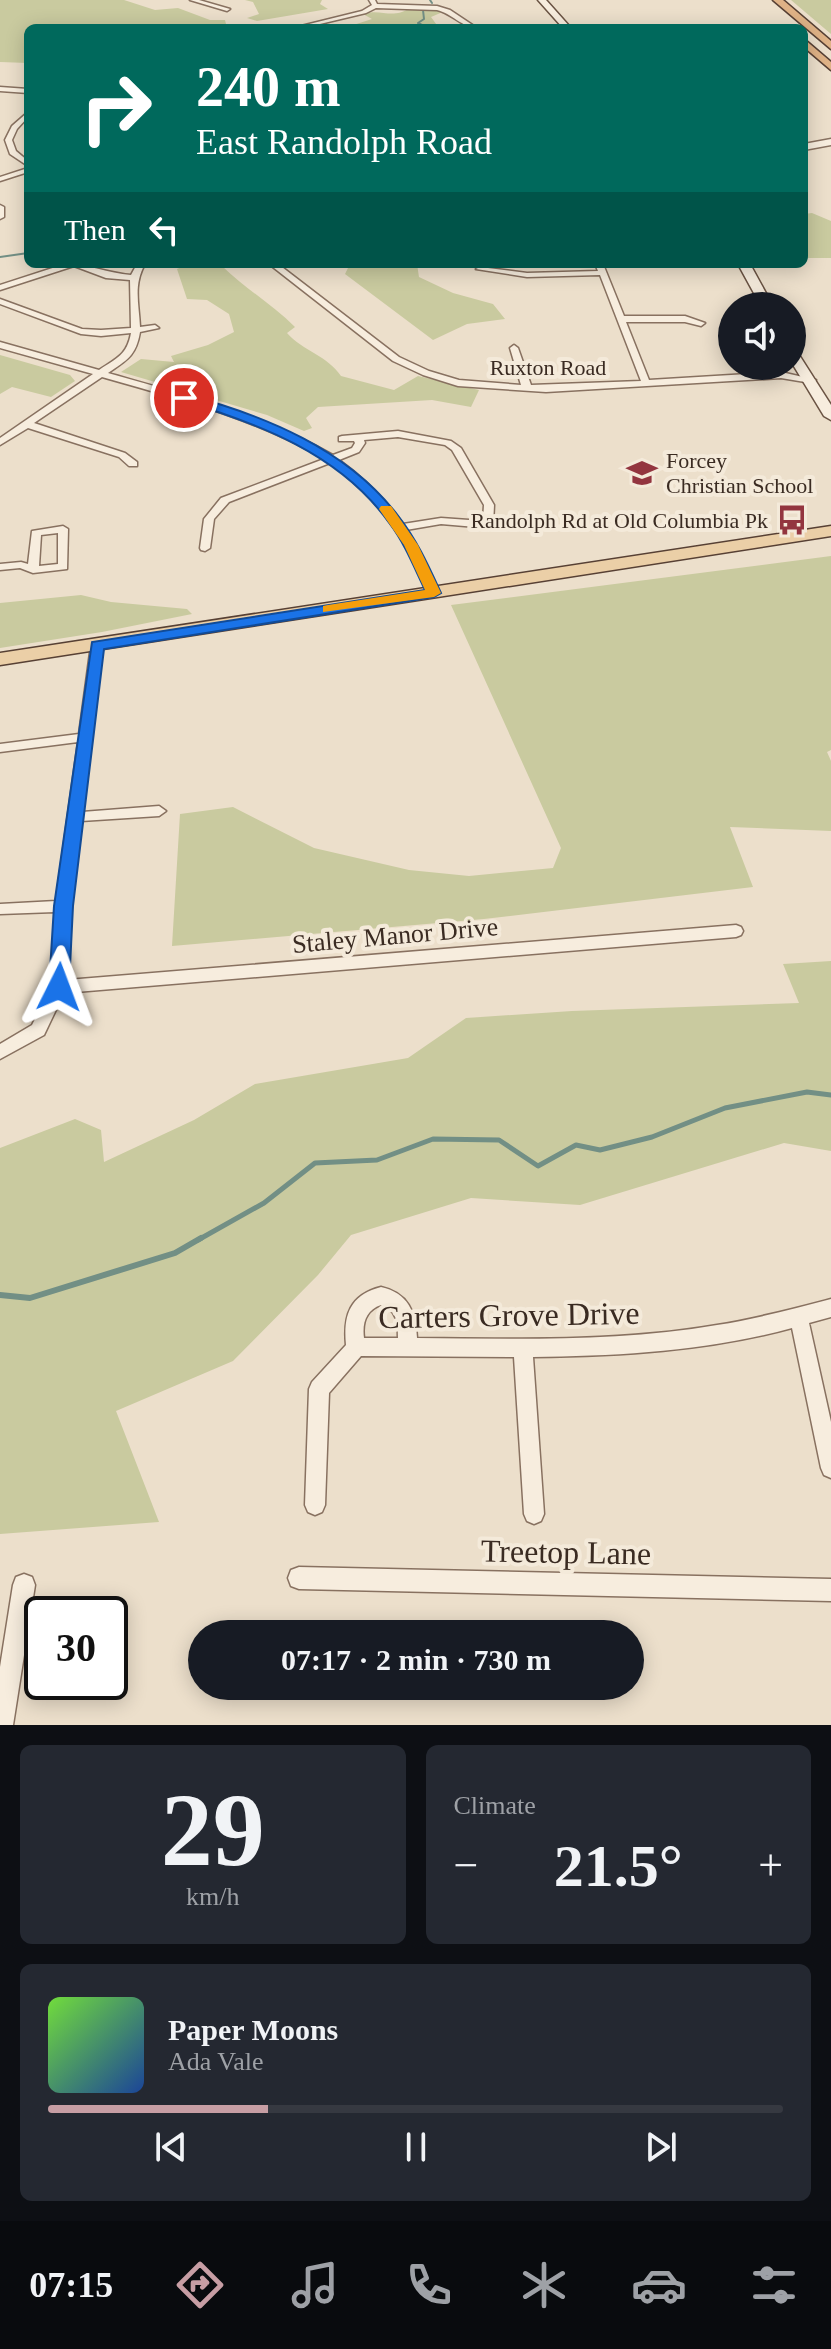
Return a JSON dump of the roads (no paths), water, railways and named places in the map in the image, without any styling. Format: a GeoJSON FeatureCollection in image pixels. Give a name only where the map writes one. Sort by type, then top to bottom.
{"type":"FeatureCollection","features":[{"type":"Feature","properties":{"kind":"highway"},"geometry":{"type":"LineString","coordinates":[[778,0],[806,24]]}},
{"type":"Feature","properties":{"kind":"highway"},"geometry":{"type":"LineString","coordinates":[[808,26],[831,46]]}},
{"type":"Feature","properties":{"kind":"highway"},"geometry":{"type":"LineString","coordinates":[[808,46],[831,67]]}},
{"type":"Feature","properties":{"kind":"main road"},"geometry":{"type":"LineString","coordinates":[[542,0],[563,24]]}},
{"type":"Feature","properties":{"kind":"main road"},"geometry":{"type":"LineString","coordinates":[[746,268],[759,292]]}},
{"type":"Feature","properties":{"kind":"main road"},"geometry":{"type":"LineString","coordinates":[[806,373],[831,416]]}},
{"type":"Feature","properties":{"kind":"main road"},"geometry":{"type":"LineString","coordinates":[[0,659],[831,531]]}},
{"type":"Feature","properties":{"kind":"main road"},"geometry":{"type":"LineString","coordinates":[[676,555],[831,542]]}},
{"type":"Feature","properties":{"kind":"street"},"geometry":{"type":"LineString","coordinates":[[193,0],[227,9]]}},
{"type":"Feature","properties":{"kind":"street"},"geometry":{"type":"LineString","coordinates":[[313,24],[364,12],[373,3],[442,9],[467,24]]}},
{"type":"Feature","properties":{"kind":"street"},"geometry":{"type":"LineString","coordinates":[[0,89],[24,91]]}},
{"type":"Feature","properties":{"kind":"street"},"geometry":{"type":"LineString","coordinates":[[24,118],[9,131],[5,141],[9,152],[24,164]]}},
{"type":"Feature","properties":{"kind":"street"},"geometry":{"type":"LineString","coordinates":[[808,146],[831,142]]}},
{"type":"Feature","properties":{"kind":"street"},"geometry":{"type":"LineString","coordinates":[[0,179],[24,169]]}},
{"type":"Feature","properties":{"kind":"street"},"geometry":{"type":"LineString","coordinates":[[0,207],[0,217]]}},
{"type":"Feature","properties":{"kind":"street"},"geometry":{"type":"LineString","coordinates":[[0,288],[62,268]]}},
{"type":"Feature","properties":{"kind":"street"},"geometry":{"type":"LineString","coordinates":[[86,268],[109,276],[133,278]]}},
{"type":"Feature","properties":{"kind":"street"},"geometry":{"type":"LineString","coordinates":[[0,442],[128,355],[135,345],[137,329],[133,278],[139,268]]}},
{"type":"Feature","properties":{"kind":"street","name":"Ruxton Road"},"geometry":{"type":"LineString","coordinates":[[280,268],[370,340],[412,368],[458,383],[527,388],[781,375],[811,380]]}},
{"type":"Feature","properties":{"kind":"street"},"geometry":{"type":"LineString","coordinates":[[480,269],[527,275],[601,268],[646,383]]}},
{"type":"Feature","properties":{"kind":"street"},"geometry":{"type":"LineString","coordinates":[[0,301],[81,331],[101,333],[155,328]]}},
{"type":"Feature","properties":{"kind":"street"},"geometry":{"type":"LineString","coordinates":[[621,319],[685,319],[701,323]]}},
{"type":"Feature","properties":{"kind":"street"},"geometry":{"type":"LineString","coordinates":[[0,345],[238,413],[304,442],[368,490],[400,528],[434,593]]}},
{"type":"Feature","properties":{"kind":"street"},"geometry":{"type":"LineString","coordinates":[[514,348],[527,388]]}},
{"type":"Feature","properties":{"kind":"street"},"geometry":{"type":"LineString","coordinates":[[26,424],[122,455],[133,464]]}},
{"type":"Feature","properties":{"kind":"street"},"geometry":{"type":"LineString","coordinates":[[342,439],[398,434],[448,443],[461,453],[489,505],[488,525],[441,521],[400,528]]}},
{"type":"Feature","properties":{"kind":"street"},"geometry":{"type":"LineString","coordinates":[[205,548],[209,519],[225,500],[356,450],[360,443],[358,438]]}},
{"type":"Feature","properties":{"kind":"street"},"geometry":{"type":"LineString","coordinates":[[0,567],[21,565],[33,570]]}},
{"type":"Feature","properties":{"kind":"street"},"geometry":{"type":"LineString","coordinates":[[0,1052],[38,1030],[59,987],[63,906],[97,645]]}},
{"type":"Feature","properties":{"kind":"street"},"geometry":{"type":"LineString","coordinates":[[0,748],[85,737]]}},
{"type":"Feature","properties":{"kind":"street"},"geometry":{"type":"LineString","coordinates":[[75,817],[159,811]]}},
{"type":"Feature","properties":{"kind":"street"},"geometry":{"type":"LineString","coordinates":[[0,909],[63,906]]}},
{"type":"Feature","properties":{"kind":"street","name":"Staley Manor Drive"},"geometry":{"type":"LineString","coordinates":[[59,987],[736,931]]}},
{"type":"Feature","properties":{"kind":"street"},"geometry":{"type":"LineString","coordinates":[[356,1348],[352,1333],[355,1314],[367,1299],[382,1296],[396,1301],[405,1315],[407,1347]]}},
{"type":"Feature","properties":{"kind":"street","name":"Carters Grove Drive"},"geometry":{"type":"LineString","coordinates":[[315,1505],[319,1389],[356,1348],[523,1349],[677,1342],[799,1319],[831,1308]]}},
{"type":"Feature","properties":{"kind":"street"},"geometry":{"type":"LineString","coordinates":[[799,1319],[831,1468]]}},
{"type":"Feature","properties":{"kind":"street"},"geometry":{"type":"LineString","coordinates":[[523,1349],[534,1514]]}},
{"type":"Feature","properties":{"kind":"street","name":"Treetop Lane"},"geometry":{"type":"LineString","coordinates":[[299,1578],[831,1590]]}},
{"type":"Feature","properties":{"kind":"street"},"geometry":{"type":"LineString","coordinates":[[2,1714],[24,1585]]}},
{"type":"Feature","properties":{"kind":"waterway"},"geometry":{"type":"LineString","coordinates":[[420,24],[424,19],[423,10]]}},
{"type":"Feature","properties":{"kind":"waterway"},"geometry":{"type":"LineString","coordinates":[[0,257],[24,254]]}},
{"type":"Feature","properties":{"kind":"waterway"},"geometry":{"type":"LineString","coordinates":[[198,1240],[264,1203],[315,1163],[377,1160],[433,1139],[499,1140],[538,1166],[576,1145],[600,1150],[652,1137],[725,1108],[807,1092],[831,1095]]}},
{"type":"Feature","properties":{"kind":"waterway"},"geometry":{"type":"LineString","coordinates":[[0,1295],[30,1298],[175,1253],[201,1238]]}},
{"type":"Feature","properties":{"kind":"place","name":"Forcey Christian School"},"geometry":{"type":"Point","coordinates":[642,473]}},
{"type":"Feature","properties":{"kind":"place","name":"Randolph Rd at Old Columbia Pk"},"geometry":{"type":"Point","coordinates":[792,520]}}]}
